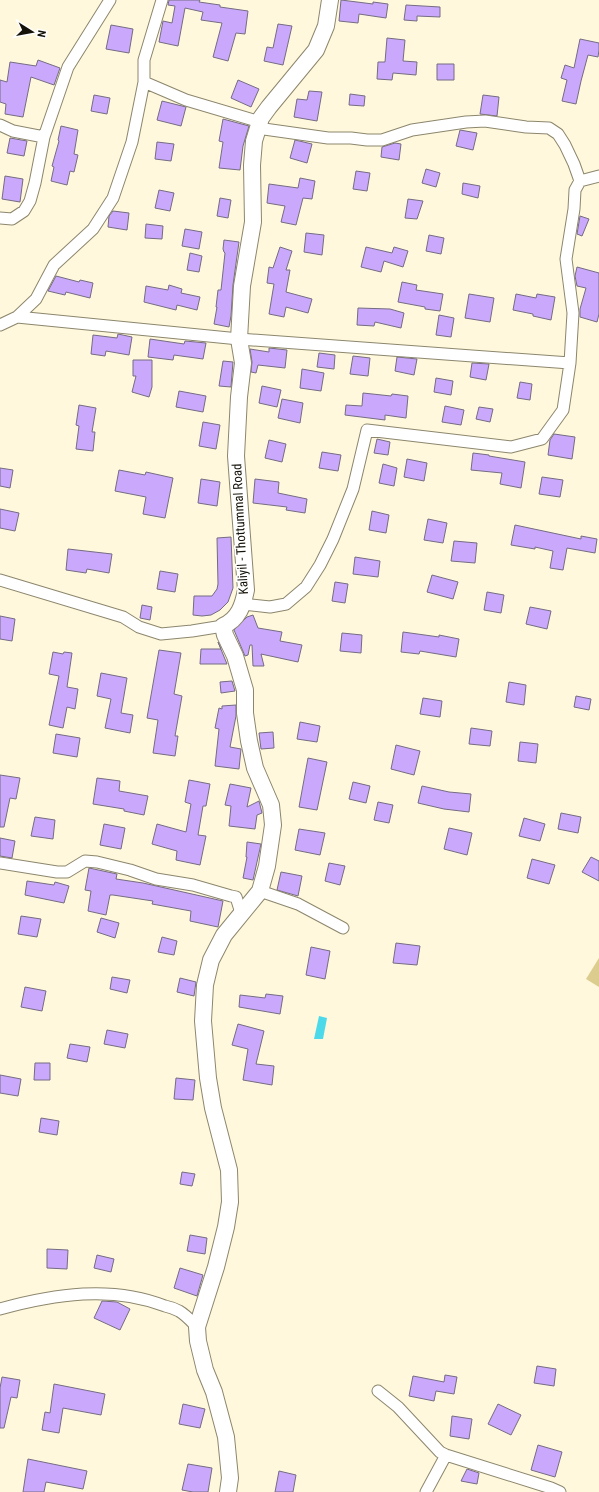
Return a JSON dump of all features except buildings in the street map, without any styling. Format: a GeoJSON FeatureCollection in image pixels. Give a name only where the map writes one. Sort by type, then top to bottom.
{"type":"FeatureCollection","features":[{"type":"Feature","properties":{"kind":"main road","name":"Kaliyil - Thottummal Road"},"geometry":{"type":"LineString","coordinates":[[223,626],[236,616],[243,604],[246,590],[236,456],[239,397],[243,363],[239,339],[242,286],[253,222],[252,165],[254,141],[259,125],[269,107],[316,50],[326,26],[330,0]]}},
{"type":"Feature","properties":{"kind":"main road"},"geometry":{"type":"LineString","coordinates":[[223,626],[225,635],[235,656],[245,690],[245,713],[249,741],[255,768],[271,805],[273,825],[267,866],[260,891],[224,934],[211,960],[205,985],[204,1021],[208,1078],[213,1108],[229,1170],[230,1202],[226,1227],[216,1267],[197,1328],[198,1341],[205,1370],[214,1392],[226,1437],[230,1478],[228,1492]]}},
{"type":"Feature","properties":{"kind":"street"},"geometry":{"type":"LineString","coordinates":[[0,218],[12,219],[24,210],[30,201],[44,136],[68,67],[110,0]]}},
{"type":"Feature","properties":{"kind":"street"},"geometry":{"type":"LineString","coordinates":[[0,325],[17,317],[36,299],[54,266],[93,229],[113,198],[132,142],[144,82],[144,60],[162,0]]}},
{"type":"Feature","properties":{"kind":"street"},"geometry":{"type":"LineString","coordinates":[[144,82],[186,100],[259,125],[328,138],[382,140],[412,130],[466,122],[485,121],[526,127],[549,128],[558,134],[565,145],[580,181]]}},
{"type":"Feature","properties":{"kind":"street"},"geometry":{"type":"LineString","coordinates":[[0,125],[13,131],[44,136]]}},
{"type":"Feature","properties":{"kind":"street"},"geometry":{"type":"LineString","coordinates":[[243,604],[270,607],[286,604],[306,587],[320,565],[333,539],[354,489],[367,430],[512,446],[542,439],[563,410],[570,363],[573,313],[566,259],[574,209],[575,190],[580,181],[599,176]]}},
{"type":"Feature","properties":{"kind":"street"},"geometry":{"type":"LineString","coordinates":[[17,317],[239,339],[570,363]]}},
{"type":"Feature","properties":{"kind":"street"},"geometry":{"type":"LineString","coordinates":[[0,580],[123,617],[139,627],[161,634],[192,632],[223,626]]}},
{"type":"Feature","properties":{"kind":"street"},"geometry":{"type":"LineString","coordinates":[[0,863],[56,872],[67,872],[85,861],[97,862],[236,897],[241,913]]}},
{"type":"Feature","properties":{"kind":"street"},"geometry":{"type":"LineString","coordinates":[[260,891],[298,904],[343,928]]}},
{"type":"Feature","properties":{"kind":"street"},"geometry":{"type":"LineString","coordinates":[[0,1309],[32,1300],[61,1295],[124,1294],[153,1301],[180,1311],[197,1328]]}},
{"type":"Feature","properties":{"kind":"street"},"geometry":{"type":"LineString","coordinates":[[378,1391],[398,1407],[440,1452],[446,1456],[560,1492]]}},
{"type":"Feature","properties":{"kind":"street"},"geometry":{"type":"LineString","coordinates":[[426,1492],[446,1456]]}},
{"type":"Feature","properties":{"kind":"shaded area"},"geometry":{"type":"Polygon","coordinates":[[[599,958],[599,987],[586,979],[599,958]]]}},
{"type":"Feature","properties":{"kind":"water"},"geometry":{"type":"Polygon","coordinates":[[[319,1016],[327,1018],[323,1039],[314,1039],[319,1016]]]}}]}
